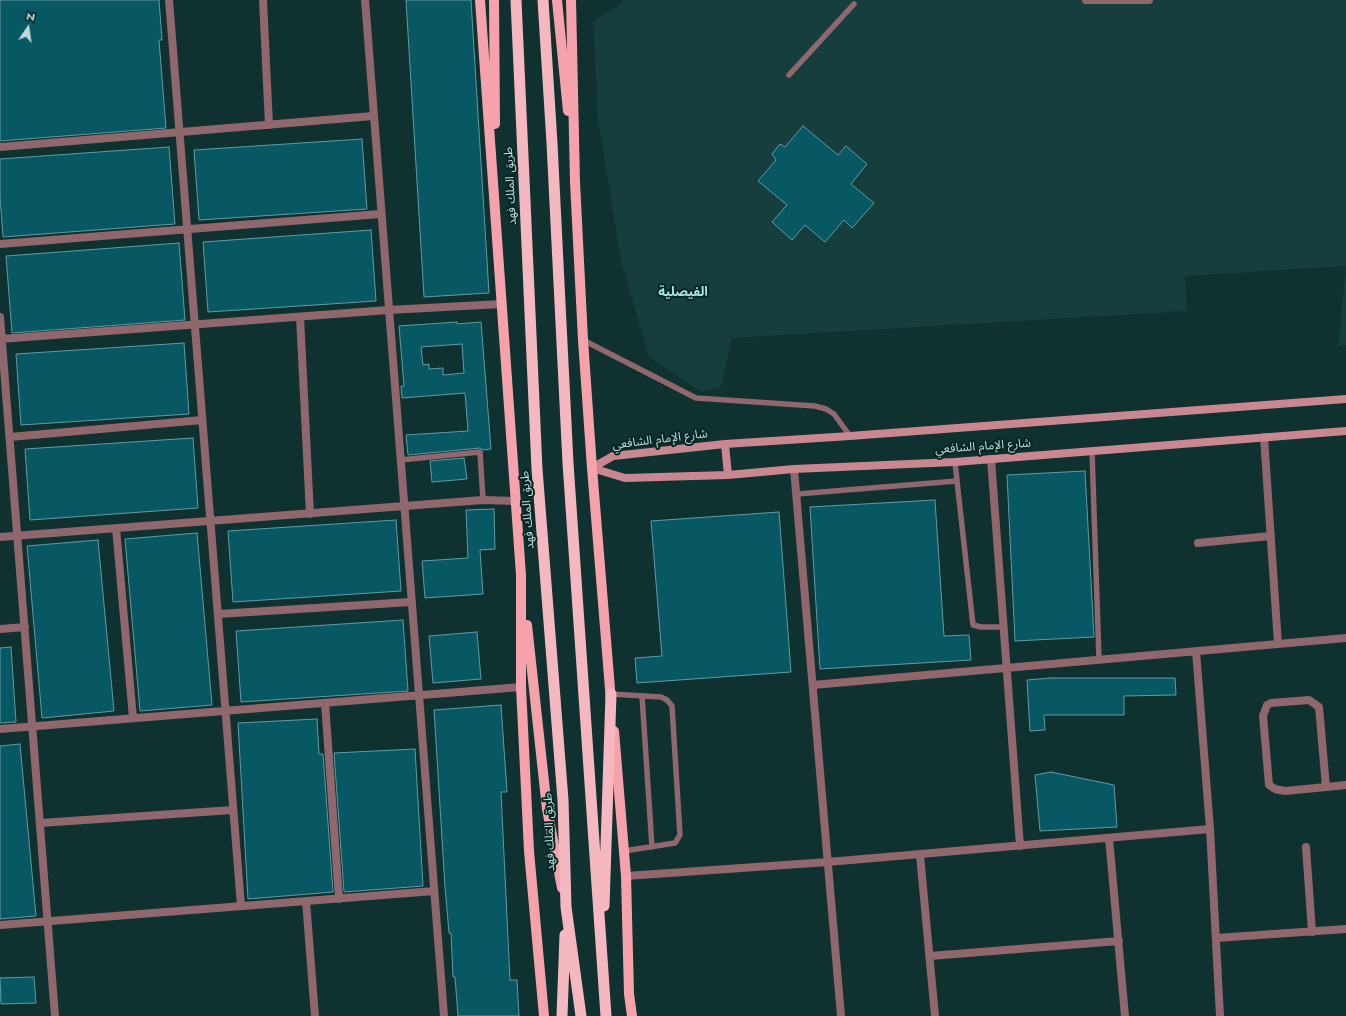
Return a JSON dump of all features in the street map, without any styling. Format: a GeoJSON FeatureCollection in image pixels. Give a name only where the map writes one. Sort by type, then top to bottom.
{"type":"FeatureCollection","features":[{"type":"Feature","properties":{"kind":"highway","name":"طريق الملك فهد"},"geometry":{"type":"LineString","coordinates":[[516,0],[537,469],[562,800],[566,907],[581,1016]]}},
{"type":"Feature","properties":{"kind":"highway"},"geometry":{"type":"LineString","coordinates":[[543,0],[552,143],[568,463],[606,1016]]}},
{"type":"Feature","properties":{"kind":"highway"},"geometry":{"type":"LineString","coordinates":[[603,978],[611,694]]}},
{"type":"Feature","properties":{"kind":"highway"},"geometry":{"type":"LineString","coordinates":[[562,1016],[566,907]]}},
{"type":"Feature","properties":{"kind":"main road"},"geometry":{"type":"LineString","coordinates":[[480,0],[521,575],[547,809],[566,907]]}},
{"type":"Feature","properties":{"kind":"main road"},"geometry":{"type":"LineString","coordinates":[[494,0],[495,222]]}},
{"type":"Feature","properties":{"kind":"main road"},"geometry":{"type":"LineString","coordinates":[[557,0],[575,182]]}},
{"type":"Feature","properties":{"kind":"main road"},"geometry":{"type":"LineString","coordinates":[[571,0],[575,182],[583,340],[592,468],[626,876],[629,994],[632,1016]]}},
{"type":"Feature","properties":{"kind":"main road","name":"شارع الإمام الشافعي"},"geometry":{"type":"LineString","coordinates":[[592,468],[613,456],[725,444],[1346,399]]}},
{"type":"Feature","properties":{"kind":"main road","name":"شارع الإمام الشافعي"},"geometry":{"type":"LineString","coordinates":[[592,468],[625,478],[728,475],[794,469],[955,462],[1346,431]]}},
{"type":"Feature","properties":{"kind":"main road"},"geometry":{"type":"LineString","coordinates":[[725,444],[728,475]]}},
{"type":"Feature","properties":{"kind":"main road"},"geometry":{"type":"LineString","coordinates":[[521,575],[521,687],[529,851],[544,1016]]}},
{"type":"Feature","properties":{"kind":"street"},"geometry":{"type":"LineString","coordinates":[[169,0],[241,906]]}},
{"type":"Feature","properties":{"kind":"street"},"geometry":{"type":"LineString","coordinates":[[262,0],[269,125]]}},
{"type":"Feature","properties":{"kind":"street"},"geometry":{"type":"LineString","coordinates":[[365,0],[380,214],[444,1016]]}},
{"type":"Feature","properties":{"kind":"street"},"geometry":{"type":"LineString","coordinates":[[1086,0],[1149,0]]}},
{"type":"Feature","properties":{"kind":"street"},"geometry":{"type":"LineString","coordinates":[[0,146],[179,133],[373,116]]}},
{"type":"Feature","properties":{"kind":"street"},"geometry":{"type":"LineString","coordinates":[[0,244],[380,214]]}},
{"type":"Feature","properties":{"kind":"street"},"geometry":{"type":"LineString","coordinates":[[1,339],[388,310],[502,304]]}},
{"type":"Feature","properties":{"kind":"street"},"geometry":{"type":"LineString","coordinates":[[0,317],[55,1016]]}},
{"type":"Feature","properties":{"kind":"street"},"geometry":{"type":"LineString","coordinates":[[300,317],[310,514]]}},
{"type":"Feature","properties":{"kind":"street"},"geometry":{"type":"LineString","coordinates":[[10,437],[202,420]]}},
{"type":"Feature","properties":{"kind":"street"},"geometry":{"type":"LineString","coordinates":[[1264,438],[1278,644]]}},
{"type":"Feature","properties":{"kind":"street"},"geometry":{"type":"LineString","coordinates":[[991,459],[1020,846]]}},
{"type":"Feature","properties":{"kind":"street"},"geometry":{"type":"LineString","coordinates":[[794,469],[841,1016]]}},
{"type":"Feature","properties":{"kind":"street"},"geometry":{"type":"LineString","coordinates":[[0,537],[483,500],[515,501]]}},
{"type":"Feature","properties":{"kind":"street"},"geometry":{"type":"LineString","coordinates":[[116,528],[132,718]]}},
{"type":"Feature","properties":{"kind":"street"},"geometry":{"type":"LineString","coordinates":[[1198,543],[1270,536]]}},
{"type":"Feature","properties":{"kind":"street"},"geometry":{"type":"LineString","coordinates":[[218,614],[411,602]]}},
{"type":"Feature","properties":{"kind":"street"},"geometry":{"type":"LineString","coordinates":[[0,629],[24,627]]}},
{"type":"Feature","properties":{"kind":"street"},"geometry":{"type":"LineString","coordinates":[[813,685],[1346,638]]}},
{"type":"Feature","properties":{"kind":"street"},"geometry":{"type":"LineString","coordinates":[[1196,651],[1210,829],[1220,1016]]}},
{"type":"Feature","properties":{"kind":"street"},"geometry":{"type":"LineString","coordinates":[[0,729],[521,687]]}},
{"type":"Feature","properties":{"kind":"street"},"geometry":{"type":"LineString","coordinates":[[1326,787],[1320,707],[1309,700],[1271,703],[1267,706],[1264,716],[1269,785],[1275,789],[1285,791],[1326,787],[1346,785]]}},
{"type":"Feature","properties":{"kind":"street"},"geometry":{"type":"LineString","coordinates":[[325,704],[339,899]]}},
{"type":"Feature","properties":{"kind":"street"},"geometry":{"type":"LineString","coordinates":[[40,823],[233,810]]}},
{"type":"Feature","properties":{"kind":"street"},"geometry":{"type":"LineString","coordinates":[[626,876],[920,855],[1210,829]]}},
{"type":"Feature","properties":{"kind":"street"},"geometry":{"type":"LineString","coordinates":[[1109,838],[1125,1016]]}},
{"type":"Feature","properties":{"kind":"street"},"geometry":{"type":"LineString","coordinates":[[1306,847],[1312,932]]}},
{"type":"Feature","properties":{"kind":"street"},"geometry":{"type":"LineString","coordinates":[[920,855],[935,1016]]}},
{"type":"Feature","properties":{"kind":"street"},"geometry":{"type":"LineString","coordinates":[[0,925],[434,892]]}},
{"type":"Feature","properties":{"kind":"street"},"geometry":{"type":"LineString","coordinates":[[306,901],[315,1016]]}},
{"type":"Feature","properties":{"kind":"street"},"geometry":{"type":"LineString","coordinates":[[1216,938],[1346,929]]}},
{"type":"Feature","properties":{"kind":"street"},"geometry":{"type":"LineString","coordinates":[[930,956],[1118,941]]}},
{"type":"Feature","properties":{"kind":"lane"},"geometry":{"type":"LineString","coordinates":[[789,75],[854,4]]}},
{"type":"Feature","properties":{"kind":"lane"},"geometry":{"type":"LineString","coordinates":[[583,340],[696,398],[815,406],[826,409],[834,414],[850,436]]}},
{"type":"Feature","properties":{"kind":"lane"},"geometry":{"type":"LineString","coordinates":[[1092,451],[1099,660]]}},
{"type":"Feature","properties":{"kind":"lane"},"geometry":{"type":"LineString","coordinates":[[400,460],[480,452],[483,500]]}},
{"type":"Feature","properties":{"kind":"lane"},"geometry":{"type":"LineString","coordinates":[[955,462],[973,625],[980,627],[1003,627]]}},
{"type":"Feature","properties":{"kind":"lane"},"geometry":{"type":"LineString","coordinates":[[797,494],[957,481]]}},
{"type":"Feature","properties":{"kind":"lane"},"geometry":{"type":"LineString","coordinates":[[611,694],[661,697],[667,700],[672,706],[680,835],[675,843],[624,851]]}},
{"type":"Feature","properties":{"kind":"lane"},"geometry":{"type":"LineString","coordinates":[[642,696],[652,846]]}},
{"type":"Feature","properties":{"kind":"shaded area"},"geometry":{"type":"Polygon","coordinates":[[[622,0],[1346,0],[1346,266],[1185,276],[1187,311],[732,338],[721,387],[701,392],[649,357],[621,261],[598,120],[593,21],[622,3],[622,0]]]}},
{"type":"Feature","properties":{"kind":"shaded area"},"geometry":{"type":"Polygon","coordinates":[[[1346,266],[1346,345],[1338,346],[1346,266]]]}},
{"type":"Feature","properties":{"kind":"building"},"geometry":{"type":"Polygon","coordinates":[[[0,0],[159,0],[162,40],[159,40],[166,128],[0,141],[0,0]]]}},
{"type":"Feature","properties":{"kind":"building"},"geometry":{"type":"Polygon","coordinates":[[[406,0],[471,0],[489,293],[424,297],[406,0]]]}},
{"type":"Feature","properties":{"kind":"building"},"geometry":{"type":"Polygon","coordinates":[[[803,126],[838,155],[846,146],[867,164],[851,184],[874,203],[852,228],[844,220],[825,242],[805,225],[792,240],[772,222],[787,205],[758,181],[776,160],[772,154],[780,144],[785,147],[803,126]]]}},
{"type":"Feature","properties":{"kind":"building"},"geometry":{"type":"Polygon","coordinates":[[[362,139],[367,209],[199,220],[194,150],[362,139]]]}},
{"type":"Feature","properties":{"kind":"building"},"geometry":{"type":"Polygon","coordinates":[[[169,147],[175,224],[3,237],[0,196],[0,159],[169,147]]]}},
{"type":"Feature","properties":{"kind":"building"},"geometry":{"type":"Polygon","coordinates":[[[371,230],[376,301],[208,312],[203,242],[371,230]]]}},
{"type":"Feature","properties":{"kind":"building"},"geometry":{"type":"Polygon","coordinates":[[[179,243],[185,320],[12,333],[6,256],[179,243]]]}},
{"type":"Feature","properties":{"kind":"building"},"geometry":{"type":"Polygon","coordinates":[[[481,322],[491,449],[484,450],[480,448],[408,455],[406,435],[468,431],[465,393],[402,398],[401,386],[404,386],[399,326],[481,322]],[[462,344],[421,347],[423,365],[429,364],[429,369],[443,368],[443,375],[464,373],[462,344]]]}},
{"type":"Feature","properties":{"kind":"building"},"geometry":{"type":"Polygon","coordinates":[[[184,343],[189,414],[21,425],[16,354],[184,343]]]}},
{"type":"Feature","properties":{"kind":"building"},"geometry":{"type":"Polygon","coordinates":[[[193,438],[198,508],[30,520],[25,449],[193,438]]]}},
{"type":"Feature","properties":{"kind":"building"},"geometry":{"type":"Polygon","coordinates":[[[464,458],[467,479],[432,482],[430,461],[464,458]]]}},
{"type":"Feature","properties":{"kind":"building"},"geometry":{"type":"Polygon","coordinates":[[[1085,471],[1094,637],[1015,641],[1007,475],[1085,471]]]}},
{"type":"Feature","properties":{"kind":"building"},"geometry":{"type":"Polygon","coordinates":[[[935,500],[944,636],[969,635],[971,660],[820,669],[810,507],[935,500]]]}},
{"type":"Feature","properties":{"kind":"building"},"geometry":{"type":"Polygon","coordinates":[[[494,509],[495,549],[480,550],[483,594],[425,598],[422,561],[468,558],[466,510],[494,509]]]}},
{"type":"Feature","properties":{"kind":"building"},"geometry":{"type":"Polygon","coordinates":[[[779,512],[791,672],[637,683],[635,658],[662,656],[651,521],[779,512]]]}},
{"type":"Feature","properties":{"kind":"building"},"geometry":{"type":"Polygon","coordinates":[[[396,520],[401,591],[233,602],[228,531],[396,520]]]}},
{"type":"Feature","properties":{"kind":"building"},"geometry":{"type":"Polygon","coordinates":[[[197,533],[212,705],[140,711],[125,539],[197,533]]]}},
{"type":"Feature","properties":{"kind":"building"},"geometry":{"type":"Polygon","coordinates":[[[98,540],[114,711],[42,718],[27,546],[98,540]]]}},
{"type":"Feature","properties":{"kind":"building"},"geometry":{"type":"Polygon","coordinates":[[[403,620],[408,691],[241,702],[236,631],[403,620]]]}},
{"type":"Feature","properties":{"kind":"building"},"geometry":{"type":"Polygon","coordinates":[[[477,632],[481,679],[433,683],[429,636],[477,632]]]}},
{"type":"Feature","properties":{"kind":"building"},"geometry":{"type":"Polygon","coordinates":[[[11,647],[16,722],[0,723],[0,648],[11,647]]]}},
{"type":"Feature","properties":{"kind":"building"},"geometry":{"type":"Polygon","coordinates":[[[1050,678],[1175,678],[1176,695],[1124,696],[1124,715],[1044,715],[1045,730],[1030,731],[1027,680],[1050,678]]]}},
{"type":"Feature","properties":{"kind":"building"},"geometry":{"type":"Polygon","coordinates":[[[501,705],[507,792],[501,792],[510,980],[517,980],[519,1016],[458,1016],[455,977],[453,977],[451,933],[449,933],[445,887],[434,710],[501,705]]]}},
{"type":"Feature","properties":{"kind":"building"},"geometry":{"type":"Polygon","coordinates":[[[317,719],[319,754],[323,754],[333,892],[248,899],[238,723],[317,719]]]}},
{"type":"Feature","properties":{"kind":"building"},"geometry":{"type":"Polygon","coordinates":[[[20,744],[36,916],[0,919],[0,746],[20,744]]]}},
{"type":"Feature","properties":{"kind":"building"},"geometry":{"type":"Polygon","coordinates":[[[415,749],[423,886],[344,892],[334,753],[415,749]]]}},
{"type":"Feature","properties":{"kind":"building"},"geometry":{"type":"Polygon","coordinates":[[[1051,772],[1114,785],[1117,827],[1040,831],[1035,775],[1051,772]]]}},
{"type":"Feature","properties":{"kind":"building"},"geometry":{"type":"Polygon","coordinates":[[[34,977],[36,1003],[1,1004],[0,978],[34,977]]]}},
{"type":"Feature","properties":{"kind":"district","name":"الفيصلية"},"geometry":{"type":"Point","coordinates":[683,293]}}]}
